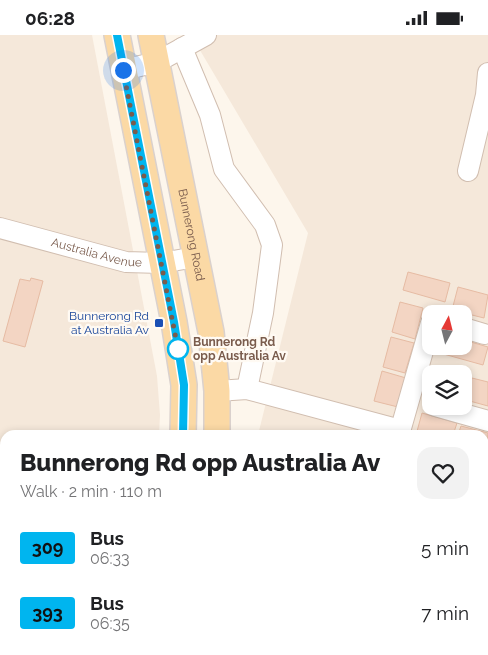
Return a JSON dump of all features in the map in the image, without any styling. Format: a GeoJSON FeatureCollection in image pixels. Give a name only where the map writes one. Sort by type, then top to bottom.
{"type":"FeatureCollection","features":[{"type":"Feature","properties":{"kind":"main road"},"geometry":{"type":"LineString","coordinates":[[117,35],[184,385],[183,430]]}},
{"type":"Feature","properties":{"kind":"main road","name":"Bunnerong Road"},"geometry":{"type":"LineString","coordinates":[[151,35],[211,332],[217,391],[217,430]]}},
{"type":"Feature","properties":{"kind":"street"},"geometry":{"type":"LineString","coordinates":[[123,70],[156,62],[206,35]]}},
{"type":"Feature","properties":{"kind":"street"},"geometry":{"type":"LineString","coordinates":[[182,49],[210,115],[224,169],[264,225],[272,245],[264,303],[247,389]]}},
{"type":"Feature","properties":{"kind":"street"},"geometry":{"type":"LineString","coordinates":[[468,171],[486,95],[488,73]]}},
{"type":"Feature","properties":{"kind":"street","name":"Australia Avenue"},"geometry":{"type":"LineString","coordinates":[[0,228],[126,262],[161,263],[196,257]]}},
{"type":"Feature","properties":{"kind":"street"},"geometry":{"type":"LineString","coordinates":[[472,330],[484,334]]}},
{"type":"Feature","properties":{"kind":"street"},"geometry":{"type":"LineString","coordinates":[[400,430],[422,354]]}},
{"type":"Feature","properties":{"kind":"street"},"geometry":{"type":"LineString","coordinates":[[217,391],[247,389],[389,430]]}},
{"type":"Feature","properties":{"kind":"street"},"geometry":{"type":"LineString","coordinates":[[409,399],[422,403]]}},
{"type":"Feature","properties":{"kind":"street"},"geometry":{"type":"LineString","coordinates":[[467,415],[488,421]]}},
{"type":"Feature","properties":{"kind":"shaded area"},"geometry":{"type":"Polygon","coordinates":[[[0,35],[92,35],[157,376],[159,430],[0,430],[0,35]]]}},
{"type":"Feature","properties":{"kind":"shaded area"},"geometry":{"type":"Polygon","coordinates":[[[191,35],[488,35],[488,430],[259,430],[308,233],[191,35]]]}},
{"type":"Feature","properties":{"kind":"building"},"geometry":{"type":"Polygon","coordinates":[[[408,272],[450,283],[445,302],[403,290],[408,272]]]}},
{"type":"Feature","properties":{"kind":"building"},"geometry":{"type":"Polygon","coordinates":[[[31,278],[43,281],[25,347],[3,341],[20,279],[30,281],[31,278]]]}},
{"type":"Feature","properties":{"kind":"building"},"geometry":{"type":"Polygon","coordinates":[[[458,287],[488,295],[484,318],[472,315],[472,305],[453,305],[458,287]]]}},
{"type":"Feature","properties":{"kind":"building"},"geometry":{"type":"Polygon","coordinates":[[[400,302],[422,308],[415,339],[392,332],[400,302]]]}},
{"type":"Feature","properties":{"kind":"building"},"geometry":{"type":"Polygon","coordinates":[[[391,337],[414,343],[405,373],[383,367],[391,337]]]}},
{"type":"Feature","properties":{"kind":"building"},"geometry":{"type":"Polygon","coordinates":[[[472,342],[488,347],[483,365],[447,355],[472,355],[472,342]]]}},
{"type":"Feature","properties":{"kind":"building"},"geometry":{"type":"Polygon","coordinates":[[[382,371],[406,378],[398,407],[374,401],[382,371]]]}},
{"type":"Feature","properties":{"kind":"building"},"geometry":{"type":"Polygon","coordinates":[[[472,378],[488,382],[488,406],[472,402],[472,378]]]}},
{"type":"Feature","properties":{"kind":"building"},"geometry":{"type":"Polygon","coordinates":[[[422,413],[422,415],[429,415],[457,423],[455,430],[417,430],[422,413]]]}},
{"type":"Feature","properties":{"kind":"building"},"geometry":{"type":"Polygon","coordinates":[[[461,426],[476,430],[460,430],[461,426]]]}},
{"type":"Feature","properties":{"kind":"bus line","name":"309"},"geometry":{"type":"LineString","coordinates":[[117,35],[174,322],[184,385],[184,430]]}},
{"type":"Feature","properties":{"kind":"place","name":"Bunnerong Rd at Australia Av"},"geometry":{"type":"Point","coordinates":[159,323]}},
{"type":"Feature","properties":{"kind":"place","name":"Bunnerong Rd opp Australia Av"},"geometry":{"type":"Point","coordinates":[178,349]}},
{"type":"Feature","properties":{"kind":"route"},"geometry":{"type":"LineString","coordinates":[[123,70],[179,354],[178,349]]}}]}
